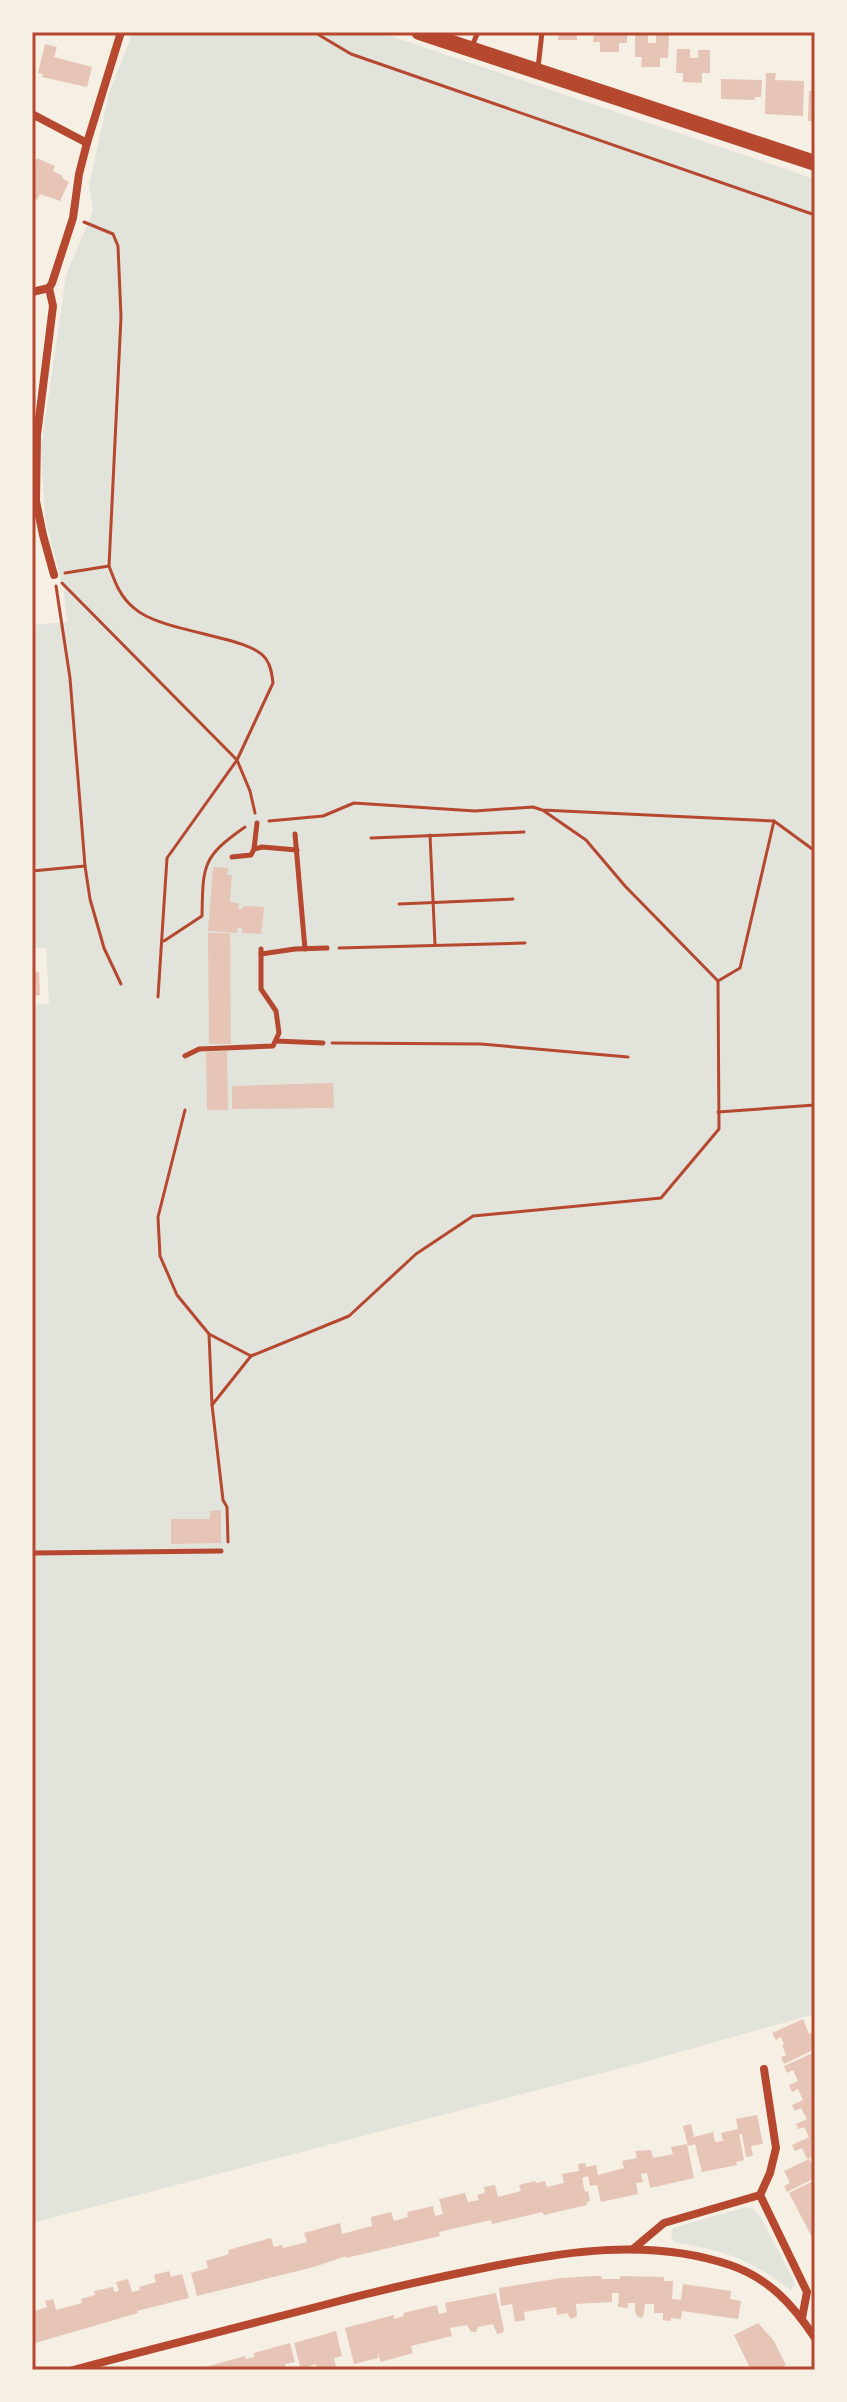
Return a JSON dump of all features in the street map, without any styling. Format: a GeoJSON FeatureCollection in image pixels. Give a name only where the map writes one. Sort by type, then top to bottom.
{"type":"FeatureCollection","features":[{"type":"Feature","properties":{"kind":"highway"},"geometry":{"type":"LineString","coordinates":[[419,32],[815,163]]}},
{"type":"Feature","properties":{"kind":"street"},"geometry":{"type":"LineString","coordinates":[[54,575],[36,501],[37,435],[53,306],[49,288],[73,218],[87,143],[121,32]]}},
{"type":"Feature","properties":{"kind":"street"},"geometry":{"type":"LineString","coordinates":[[32,114],[87,143]]}},
{"type":"Feature","properties":{"kind":"street"},"geometry":{"type":"LineString","coordinates":[[32,292],[49,288]]}},
{"type":"Feature","properties":{"kind":"street"},"geometry":{"type":"LineString","coordinates":[[633,2249],[664,2223],[760,2195],[776,2148],[764,2069]]}},
{"type":"Feature","properties":{"kind":"street"},"geometry":{"type":"LineString","coordinates":[[760,2195],[807,2292],[802,2318]]}},
{"type":"Feature","properties":{"kind":"street"},"geometry":{"type":"LineString","coordinates":[[73,2370],[406,2283],[535,2257],[597,2250],[686,2253],[732,2265],[769,2283],[802,2318],[815,2338]]}},
{"type":"Feature","properties":{"kind":"lane"},"geometry":{"type":"LineString","coordinates":[[471,51],[478,32]]}},
{"type":"Feature","properties":{"kind":"lane"},"geometry":{"type":"LineString","coordinates":[[537,73],[542,32]]}},
{"type":"Feature","properties":{"kind":"lane"},"geometry":{"type":"LineString","coordinates":[[232,857],[251,855],[257,823]]}},
{"type":"Feature","properties":{"kind":"lane"},"geometry":{"type":"LineString","coordinates":[[295,834],[305,949]]}},
{"type":"Feature","properties":{"kind":"lane"},"geometry":{"type":"LineString","coordinates":[[254,849],[297,850]]}},
{"type":"Feature","properties":{"kind":"lane"},"geometry":{"type":"LineString","coordinates":[[185,1056],[199,1049],[273,1046],[279,1033],[276,1011],[261,989],[261,952],[327,948]]}},
{"type":"Feature","properties":{"kind":"lane"},"geometry":{"type":"LineString","coordinates":[[276,1041],[323,1043]]}},
{"type":"Feature","properties":{"kind":"lane"},"geometry":{"type":"LineString","coordinates":[[32,1553],[221,1551]]}},
{"type":"Feature","properties":{"kind":"path"},"geometry":{"type":"LineString","coordinates":[[314,32],[351,54],[815,215]]}},
{"type":"Feature","properties":{"kind":"path"},"geometry":{"type":"LineString","coordinates":[[73,218],[113,234],[118,246],[121,317],[109,566],[121,594],[135,610],[180,628],[251,648],[265,657],[273,683],[237,760],[167,858],[158,997]]}},
{"type":"Feature","properties":{"kind":"path"},"geometry":{"type":"LineString","coordinates":[[54,575],[109,566]]}},
{"type":"Feature","properties":{"kind":"path"},"geometry":{"type":"LineString","coordinates":[[54,575],[237,760],[250,791],[257,823]]}},
{"type":"Feature","properties":{"kind":"path"},"geometry":{"type":"LineString","coordinates":[[54,575],[70,678],[90,899],[104,948],[121,984]]}},
{"type":"Feature","properties":{"kind":"path"},"geometry":{"type":"LineString","coordinates":[[163,943],[202,916],[206,863],[223,843],[243,828],[257,823],[323,816],[354,803],[475,811],[533,807],[542,810],[774,821],[815,851]]}},
{"type":"Feature","properties":{"kind":"path"},"geometry":{"type":"LineString","coordinates":[[212,1405],[251,1356],[349,1316],[416,1254],[473,1216],[661,1198],[719,1129],[718,981],[625,886],[586,840],[542,810]]}},
{"type":"Feature","properties":{"kind":"path"},"geometry":{"type":"LineString","coordinates":[[718,981],[740,968],[774,821]]}},
{"type":"Feature","properties":{"kind":"path"},"geometry":{"type":"LineString","coordinates":[[371,838],[524,832]]}},
{"type":"Feature","properties":{"kind":"path"},"geometry":{"type":"LineString","coordinates":[[430,835],[435,944]]}},
{"type":"Feature","properties":{"kind":"path"},"geometry":{"type":"LineString","coordinates":[[32,871],[85,866]]}},
{"type":"Feature","properties":{"kind":"path"},"geometry":{"type":"LineString","coordinates":[[399,904],[513,899]]}},
{"type":"Feature","properties":{"kind":"path"},"geometry":{"type":"LineString","coordinates":[[327,948],[525,943]]}},
{"type":"Feature","properties":{"kind":"path"},"geometry":{"type":"LineString","coordinates":[[323,1043],[481,1044],[628,1057]]}},
{"type":"Feature","properties":{"kind":"path"},"geometry":{"type":"LineString","coordinates":[[718,1112],[815,1105]]}},
{"type":"Feature","properties":{"kind":"path"},"geometry":{"type":"LineString","coordinates":[[185,1110],[158,1217],[160,1256],[177,1295],[209,1334],[251,1356]]}},
{"type":"Feature","properties":{"kind":"path"},"geometry":{"type":"LineString","coordinates":[[209,1334],[212,1405],[223,1500],[227,1507],[228,1540],[227,1547],[221,1551]]}},
{"type":"Feature","properties":{"kind":"shaded area"},"geometry":{"type":"Polygon","coordinates":[[[133,32],[379,32],[815,179],[815,2014],[32,2223],[32,1005],[49,1004],[46,948],[32,948],[32,625],[67,622],[63,587],[45,519],[41,448],[66,275],[93,211],[89,186],[109,93],[133,32]]]}},
{"type":"Feature","properties":{"kind":"shaded area"},"geometry":{"type":"Polygon","coordinates":[[[746,2207],[752,2208],[760,2216],[793,2279],[795,2285],[791,2291],[763,2271],[737,2258],[676,2243],[671,2238],[673,2228],[746,2207]]]}},
{"type":"Feature","properties":{"kind":"building"},"geometry":{"type":"Polygon","coordinates":[[[559,32],[577,32],[577,40],[558,40],[559,32]]]}},
{"type":"Feature","properties":{"kind":"building"},"geometry":{"type":"Polygon","coordinates":[[[594,32],[627,32],[627,43],[619,43],[619,52],[600,52],[600,42],[593,42],[594,32]]]}},
{"type":"Feature","properties":{"kind":"building"},"geometry":{"type":"Polygon","coordinates":[[[635,33],[648,34],[648,43],[656,43],[656,34],[669,34],[668,58],[660,58],[660,67],[641,67],[642,57],[635,57],[635,33]]]}},
{"type":"Feature","properties":{"kind":"building"},"geometry":{"type":"Polygon","coordinates":[[[45,44],[57,47],[54,57],[92,67],[87,87],[42,77],[43,74],[38,73],[45,44]]]}},
{"type":"Feature","properties":{"kind":"building"},"geometry":{"type":"Polygon","coordinates":[[[677,49],[690,49],[690,58],[698,58],[698,50],[710,50],[710,73],[702,73],[702,83],[683,82],[683,73],[676,73],[677,49]]]}},
{"type":"Feature","properties":{"kind":"building"},"geometry":{"type":"Polygon","coordinates":[[[766,73],[776,73],[775,80],[804,81],[803,116],[765,114],[766,73]]]}},
{"type":"Feature","properties":{"kind":"building"},"geometry":{"type":"Polygon","coordinates":[[[721,79],[762,80],[761,97],[755,97],[755,100],[721,99],[721,79]]]}},
{"type":"Feature","properties":{"kind":"building"},"geometry":{"type":"Polygon","coordinates":[[[809,91],[815,91],[815,122],[808,121],[809,91]]]}},
{"type":"Feature","properties":{"kind":"building"},"geometry":{"type":"Polygon","coordinates":[[[37,158],[55,166],[53,171],[69,182],[60,201],[40,194],[37,200],[32,198],[35,181],[32,179],[32,168],[37,158]]]}},
{"type":"Feature","properties":{"kind":"building"},"geometry":{"type":"Polygon","coordinates":[[[213,867],[228,868],[227,875],[232,875],[230,902],[239,903],[238,909],[243,909],[243,906],[264,907],[261,934],[242,933],[242,928],[237,928],[237,933],[208,931],[213,867]]]}},
{"type":"Feature","properties":{"kind":"building"},"geometry":{"type":"Polygon","coordinates":[[[208,933],[230,933],[231,1044],[209,1044],[208,933]]]}},
{"type":"Feature","properties":{"kind":"building"},"geometry":{"type":"Polygon","coordinates":[[[32,972],[39,972],[40,995],[32,996],[32,972]]]}},
{"type":"Feature","properties":{"kind":"building"},"geometry":{"type":"Polygon","coordinates":[[[227,1051],[228,1110],[207,1110],[206,1052],[227,1051]]]}},
{"type":"Feature","properties":{"kind":"building"},"geometry":{"type":"Polygon","coordinates":[[[333,1083],[334,1108],[232,1109],[232,1086],[333,1083]]]}},
{"type":"Feature","properties":{"kind":"building"},"geometry":{"type":"Polygon","coordinates":[[[221,1510],[221,1543],[171,1544],[171,1519],[210,1519],[210,1511],[221,1510]]]}},
{"type":"Feature","properties":{"kind":"building"},"geometry":{"type":"Polygon","coordinates":[[[803,2019],[809,2034],[815,2031],[815,2049],[784,2064],[781,2057],[786,2055],[784,2044],[781,2037],[776,2040],[772,2033],[803,2019]]]}},
{"type":"Feature","properties":{"kind":"building"},"geometry":{"type":"Polygon","coordinates":[[[815,2052],[815,2156],[807,2159],[802,2148],[795,2151],[792,2145],[809,2137],[804,2127],[798,2129],[796,2124],[807,2119],[801,2108],[795,2111],[792,2105],[803,2100],[798,2089],[792,2092],[789,2085],[798,2081],[793,2070],[787,2073],[784,2066],[815,2052]]]}},
{"type":"Feature","properties":{"kind":"building"},"geometry":{"type":"Polygon","coordinates":[[[757,2115],[763,2144],[751,2146],[753,2156],[746,2157],[742,2134],[739,2134],[744,2160],[736,2162],[737,2165],[702,2172],[695,2144],[688,2146],[683,2126],[691,2124],[694,2137],[713,2132],[715,2142],[723,2141],[721,2133],[738,2129],[736,2119],[757,2115]]]}},
{"type":"Feature","properties":{"kind":"building"},"geometry":{"type":"Polygon","coordinates":[[[687,2144],[694,2178],[650,2188],[647,2173],[641,2174],[643,2182],[636,2183],[638,2194],[601,2202],[597,2185],[590,2186],[588,2176],[582,2178],[590,2201],[587,2205],[492,2224],[491,2220],[439,2232],[440,2236],[346,2256],[197,2296],[191,2273],[208,2268],[206,2261],[229,2254],[228,2250],[271,2238],[274,2247],[282,2245],[283,2248],[307,2242],[304,2233],[340,2223],[342,2234],[372,2226],[371,2217],[391,2212],[394,2221],[408,2217],[407,2212],[433,2206],[435,2216],[443,2214],[439,2199],[465,2193],[468,2202],[479,2200],[477,2195],[485,2193],[484,2187],[495,2185],[498,2197],[521,2191],[519,2185],[535,2181],[545,2181],[547,2187],[564,2183],[562,2174],[579,2171],[578,2164],[585,2163],[586,2167],[596,2165],[598,2175],[624,2168],[622,2161],[637,2158],[635,2151],[651,2150],[653,2158],[673,2154],[671,2147],[687,2144]]]}},
{"type":"Feature","properties":{"kind":"building"},"geometry":{"type":"Polygon","coordinates":[[[809,2159],[811,2162],[815,2160],[815,2178],[787,2192],[784,2186],[790,2183],[784,2171],[809,2159]]]}},
{"type":"Feature","properties":{"kind":"building"},"geometry":{"type":"Polygon","coordinates":[[[815,2180],[814,2190],[815,2243],[789,2193],[815,2180]]]}},
{"type":"Feature","properties":{"kind":"building"},"geometry":{"type":"Polygon","coordinates":[[[169,2271],[171,2277],[182,2274],[189,2298],[32,2344],[32,2312],[47,2307],[45,2301],[53,2299],[56,2310],[82,2303],[81,2299],[95,2295],[94,2291],[113,2287],[114,2292],[119,2291],[116,2282],[128,2279],[132,2292],[156,2282],[154,2275],[169,2271]]]}},
{"type":"Feature","properties":{"kind":"building"},"geometry":{"type":"Polygon","coordinates":[[[601,2276],[602,2279],[620,2279],[620,2276],[664,2277],[664,2281],[673,2281],[672,2299],[681,2300],[683,2284],[731,2291],[730,2299],[741,2301],[738,2319],[682,2311],[681,2319],[663,2320],[663,2313],[654,2313],[654,2304],[645,2304],[642,2318],[635,2312],[635,2303],[628,2303],[628,2308],[618,2307],[619,2293],[612,2293],[612,2302],[576,2304],[577,2316],[571,2319],[567,2313],[557,2315],[556,2307],[524,2312],[525,2320],[515,2322],[512,2304],[501,2306],[499,2288],[561,2278],[601,2276]]]}},
{"type":"Feature","properties":{"kind":"building"},"geometry":{"type":"Polygon","coordinates":[[[496,2293],[504,2330],[502,2333],[497,2334],[493,2324],[478,2327],[476,2332],[471,2332],[467,2325],[450,2328],[452,2336],[411,2346],[413,2353],[381,2362],[378,2353],[378,2358],[354,2364],[345,2328],[394,2315],[394,2319],[404,2316],[403,2313],[437,2305],[439,2314],[447,2312],[445,2303],[496,2293]]]}},
{"type":"Feature","properties":{"kind":"building"},"geometry":{"type":"Polygon","coordinates":[[[758,2323],[774,2341],[786,2370],[752,2370],[748,2364],[734,2335],[758,2323]]]}},
{"type":"Feature","properties":{"kind":"building"},"geometry":{"type":"Polygon","coordinates":[[[336,2331],[342,2356],[334,2358],[336,2367],[318,2370],[316,2364],[309,2366],[310,2369],[301,2370],[294,2343],[336,2331]]]}},
{"type":"Feature","properties":{"kind":"building"},"geometry":{"type":"Polygon","coordinates":[[[290,2343],[295,2362],[285,2364],[286,2368],[194,2370],[245,2356],[246,2359],[254,2357],[254,2353],[290,2343]]]}}]}
